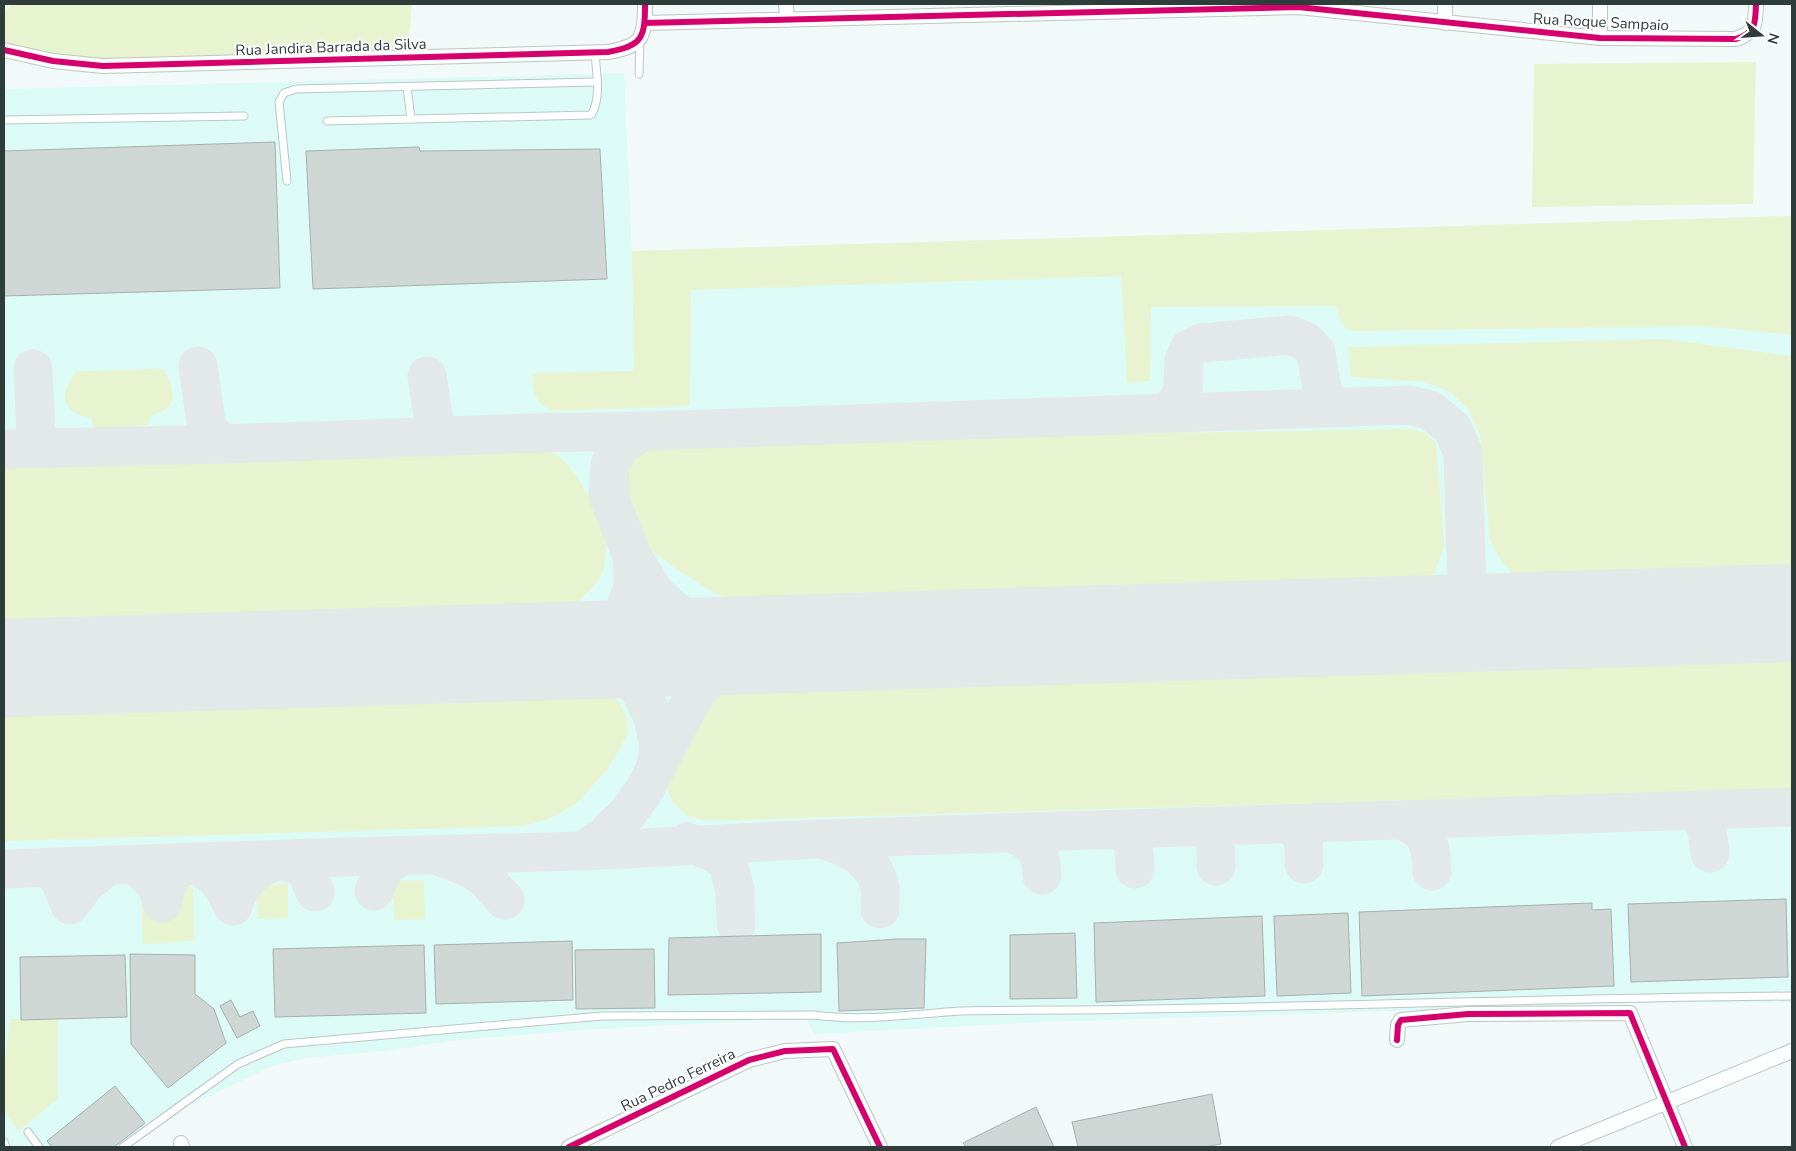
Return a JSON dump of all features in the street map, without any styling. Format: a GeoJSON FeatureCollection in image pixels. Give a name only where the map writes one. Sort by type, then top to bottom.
{"type":"FeatureCollection","features":[{"type":"Feature","properties":{"kind":"street"},"geometry":{"type":"LineString","coordinates":[[640,39],[645,23],[645,4]]}},
{"type":"Feature","properties":{"kind":"street"},"geometry":{"type":"LineString","coordinates":[[786,4],[786,20]]}},
{"type":"Feature","properties":{"kind":"street"},"geometry":{"type":"LineString","coordinates":[[1445,4],[1445,23]]}},
{"type":"Feature","properties":{"kind":"street"},"geometry":{"type":"LineString","coordinates":[[1600,4],[1600,38]]}},
{"type":"Feature","properties":{"kind":"street","name":"Rua Roque Sampaio"},"geometry":{"type":"LineString","coordinates":[[645,23],[786,20],[994,10],[1298,7],[1600,38],[1736,39],[1747,35],[1755,23],[1756,4]]}},
{"type":"Feature","properties":{"kind":"street","name":"Rua Jandira Barrada da Silva"},"geometry":{"type":"LineString","coordinates":[[4,50],[53,61],[102,66],[595,52],[626,49],[640,39]]}},
{"type":"Feature","properties":{"kind":"street"},"geometry":{"type":"LineString","coordinates":[[1397,1040],[1398,1025],[1401,1020],[1468,1014],[1630,1013],[1685,1147]]}},
{"type":"Feature","properties":{"kind":"street","name":"Rua Pedro Ferreira"},"geometry":{"type":"LineString","coordinates":[[569,1147],[749,1060],[785,1051],[833,1049],[880,1147]]}},
{"type":"Feature","properties":{"kind":"street"},"geometry":{"type":"LineString","coordinates":[[1558,1147],[1792,1051]]}},
{"type":"Feature","properties":{"kind":"lane"},"geometry":{"type":"LineString","coordinates":[[640,39],[640,74]]}},
{"type":"Feature","properties":{"kind":"lane"},"geometry":{"type":"LineString","coordinates":[[327,121],[591,115],[596,107],[595,52]]}},
{"type":"Feature","properties":{"kind":"lane"},"geometry":{"type":"LineString","coordinates":[[287,181],[278,102],[284,93],[296,89],[597,82]]}},
{"type":"Feature","properties":{"kind":"lane"},"geometry":{"type":"LineString","coordinates":[[407,87],[411,119]]}},
{"type":"Feature","properties":{"kind":"lane"},"geometry":{"type":"LineString","coordinates":[[4,120],[244,116]]}},
{"type":"Feature","properties":{"kind":"lane"},"geometry":{"type":"LineString","coordinates":[[123,1147],[238,1064],[284,1044],[602,1016],[814,1015],[847,1018],[963,1011],[1200,1008],[1650,997],[1792,996]]}},
{"type":"Feature","properties":{"kind":"lane"},"geometry":{"type":"LineString","coordinates":[[28,1132],[39,1147]]}},
{"type":"Feature","properties":{"kind":"lane"},"geometry":{"type":"LineString","coordinates":[[4,1142],[6,1147]]}},
{"type":"Feature","properties":{"kind":"shaded area"},"geometry":{"type":"Polygon","coordinates":[[[624,73],[632,251],[1792,216],[1792,1002],[1650,1003],[1047,1022],[814,1034],[807,1020],[765,1020],[583,1030],[450,1041],[385,1051],[307,1058],[275,1065],[183,1109],[131,1147],[4,1147],[4,89],[624,73]]]}},
{"type":"Feature","properties":{"kind":"green space"},"geometry":{"type":"Polygon","coordinates":[[[14,4],[412,4],[408,50],[105,58],[59,56],[4,43],[4,10],[14,4]]]}},
{"type":"Feature","properties":{"kind":"green space"},"geometry":{"type":"Polygon","coordinates":[[[1756,62],[1753,204],[1532,207],[1534,64],[1756,62]]]}},
{"type":"Feature","properties":{"kind":"green space"},"geometry":{"type":"Polygon","coordinates":[[[1792,216],[1792,335],[1704,326],[1356,331],[1345,329],[1335,306],[1151,307],[1150,381],[1127,383],[1121,276],[691,290],[690,406],[552,411],[538,400],[533,386],[532,373],[634,371],[632,251],[1792,216]]]}},
{"type":"Feature","properties":{"kind":"green space"},"geometry":{"type":"Polygon","coordinates":[[[1665,339],[1792,356],[1792,574],[1519,582],[1502,562],[1490,540],[1480,434],[1469,410],[1452,393],[1426,382],[1351,377],[1348,347],[1665,339]]]}},
{"type":"Feature","properties":{"kind":"green space"},"geometry":{"type":"Polygon","coordinates":[[[163,369],[171,385],[173,398],[167,408],[150,416],[148,425],[93,428],[92,418],[72,411],[66,401],[65,396],[68,385],[77,371],[163,369]]]}},
{"type":"Feature","properties":{"kind":"green space"},"geometry":{"type":"Polygon","coordinates":[[[1411,429],[1425,433],[1436,444],[1444,546],[1434,574],[1420,584],[766,609],[743,606],[713,592],[675,568],[644,545],[627,521],[616,487],[620,465],[631,449],[647,442],[1411,429]]]}},
{"type":"Feature","properties":{"kind":"green space"},"geometry":{"type":"Polygon","coordinates":[[[534,447],[548,451],[564,461],[588,495],[604,534],[606,544],[605,561],[600,577],[581,599],[564,613],[4,630],[4,461],[534,447]]]}},
{"type":"Feature","properties":{"kind":"green space"},"geometry":{"type":"Polygon","coordinates":[[[1792,639],[1792,789],[703,820],[687,816],[673,802],[665,782],[669,760],[704,697],[716,684],[738,675],[762,672],[1792,639]]]}},
{"type":"Feature","properties":{"kind":"green space"},"geometry":{"type":"Polygon","coordinates":[[[571,676],[594,681],[615,697],[627,717],[628,734],[609,767],[577,803],[549,819],[521,826],[4,841],[4,694],[571,676]]]}},
{"type":"Feature","properties":{"kind":"green space"},"geometry":{"type":"Polygon","coordinates":[[[393,881],[424,881],[425,919],[394,920],[393,881]]]}},
{"type":"Feature","properties":{"kind":"green space"},"geometry":{"type":"Polygon","coordinates":[[[288,884],[288,918],[258,919],[257,886],[288,884]]]}},
{"type":"Feature","properties":{"kind":"green space"},"geometry":{"type":"Polygon","coordinates":[[[141,887],[193,887],[194,941],[143,944],[141,887]]]}},
{"type":"Feature","properties":{"kind":"green space"},"geometry":{"type":"Polygon","coordinates":[[[10,1019],[58,1019],[57,1099],[18,1131],[4,1111],[4,1069],[10,1019]]]}},
{"type":"Feature","properties":{"kind":"building"},"geometry":{"type":"Polygon","coordinates":[[[275,142],[280,288],[4,296],[4,151],[275,142]]]}},
{"type":"Feature","properties":{"kind":"building"},"geometry":{"type":"Polygon","coordinates":[[[419,147],[420,151],[600,149],[607,279],[313,289],[306,151],[419,147]]]}},
{"type":"Feature","properties":{"kind":"building"},"geometry":{"type":"Polygon","coordinates":[[[1786,899],[1788,977],[1631,982],[1628,904],[1786,899]]]}},
{"type":"Feature","properties":{"kind":"building"},"geometry":{"type":"Polygon","coordinates":[[[1592,903],[1592,910],[1611,909],[1614,986],[1362,996],[1359,912],[1592,903]]]}},
{"type":"Feature","properties":{"kind":"building"},"geometry":{"type":"Polygon","coordinates":[[[1348,913],[1351,993],[1277,996],[1274,916],[1348,913]]]}},
{"type":"Feature","properties":{"kind":"building"},"geometry":{"type":"Polygon","coordinates":[[[1262,916],[1265,996],[1096,1002],[1094,923],[1262,916]]]}},
{"type":"Feature","properties":{"kind":"building"},"geometry":{"type":"Polygon","coordinates":[[[1075,933],[1077,998],[1010,999],[1010,935],[1075,933]]]}},
{"type":"Feature","properties":{"kind":"building"},"geometry":{"type":"Polygon","coordinates":[[[821,934],[821,992],[668,995],[669,938],[821,934]]]}},
{"type":"Feature","properties":{"kind":"building"},"geometry":{"type":"Polygon","coordinates":[[[926,939],[924,1008],[839,1011],[837,943],[926,939]]]}},
{"type":"Feature","properties":{"kind":"building"},"geometry":{"type":"Polygon","coordinates":[[[572,941],[573,1000],[436,1004],[434,945],[572,941]]]}},
{"type":"Feature","properties":{"kind":"building"},"geometry":{"type":"Polygon","coordinates":[[[424,945],[426,1013],[275,1017],[273,949],[424,945]]]}},
{"type":"Feature","properties":{"kind":"building"},"geometry":{"type":"Polygon","coordinates":[[[654,949],[655,1008],[576,1009],[575,950],[654,949]]]}},
{"type":"Feature","properties":{"kind":"building"},"geometry":{"type":"Polygon","coordinates":[[[130,954],[195,955],[195,994],[214,1009],[226,1043],[168,1088],[131,1044],[130,954]]]}},
{"type":"Feature","properties":{"kind":"building"},"geometry":{"type":"Polygon","coordinates":[[[125,955],[127,1017],[21,1020],[20,957],[125,955]]]}},
{"type":"Feature","properties":{"kind":"building"},"geometry":{"type":"Polygon","coordinates":[[[231,1000],[240,1017],[253,1011],[260,1026],[237,1038],[220,1006],[231,1000]]]}},
{"type":"Feature","properties":{"kind":"building"},"geometry":{"type":"Polygon","coordinates":[[[115,1086],[145,1123],[114,1147],[52,1147],[47,1141],[115,1086]]]}},
{"type":"Feature","properties":{"kind":"building"},"geometry":{"type":"Polygon","coordinates":[[[1212,1094],[1221,1144],[1204,1147],[1078,1147],[1072,1122],[1212,1094]]]}},
{"type":"Feature","properties":{"kind":"building"},"geometry":{"type":"Polygon","coordinates":[[[1036,1107],[1054,1147],[966,1147],[963,1143],[1036,1107]]]}},
{"type":"Feature","properties":{"kind":"taxiway"},"geometry":{"type":"LineString","coordinates":[[1164,413],[1178,402],[1183,389],[1184,360],[1189,349],[1201,343],[1289,335],[1305,341],[1316,352],[1321,384],[1325,398],[1331,407]]}},
{"type":"Feature","properties":{"kind":"taxiway"},"geometry":{"type":"LineString","coordinates":[[198,366],[207,429],[223,444]]}},
{"type":"Feature","properties":{"kind":"taxiway"},"geometry":{"type":"LineString","coordinates":[[33,369],[36,434],[50,449]]}},
{"type":"Feature","properties":{"kind":"taxiway"},"geometry":{"type":"LineString","coordinates":[[427,376],[434,422],[445,437]]}},
{"type":"Feature","properties":{"kind":"taxiway"},"geometry":{"type":"LineString","coordinates":[[4,449],[645,431],[1409,405],[1430,410],[1453,429],[1463,453],[1467,593],[1480,611],[1498,622]]}},
{"type":"Feature","properties":{"kind":"taxiway"},"geometry":{"type":"LineString","coordinates":[[583,851],[603,837],[628,813],[645,789],[656,767],[659,746],[653,717],[639,688],[611,664],[578,654],[530,652],[588,646],[608,633],[624,614],[633,586],[632,556],[608,495],[610,465],[621,444],[645,431]]}},
{"type":"Feature","properties":{"kind":"taxiway"},"geometry":{"type":"LineString","coordinates":[[632,556],[654,592],[672,609],[699,628],[729,640],[763,645],[730,660],[713,673],[689,705],[657,766]]}},
{"type":"Feature","properties":{"kind":"taxiway"},"geometry":{"type":"LineString","coordinates":[[1440,624],[1456,612],[1467,593]]}},
{"type":"Feature","properties":{"kind":"taxiway"},"geometry":{"type":"LineString","coordinates":[[4,869],[583,851],[821,839],[1792,807]]}},
{"type":"Feature","properties":{"kind":"taxiway"},"geometry":{"type":"LineString","coordinates":[[1696,810],[1705,825],[1710,853]]}},
{"type":"Feature","properties":{"kind":"taxiway"},"geometry":{"type":"LineString","coordinates":[[1401,820],[1417,829],[1426,839],[1431,853],[1432,871]]}},
{"type":"Feature","properties":{"kind":"taxiway"},"geometry":{"type":"LineString","coordinates":[[1289,824],[1295,828],[1303,841],[1304,864]]}},
{"type":"Feature","properties":{"kind":"taxiway"},"geometry":{"type":"LineString","coordinates":[[1203,827],[1214,840],[1216,866]]}},
{"type":"Feature","properties":{"kind":"taxiway"},"geometry":{"type":"LineString","coordinates":[[1118,830],[1124,833],[1131,841],[1134,851],[1135,869]]}},
{"type":"Feature","properties":{"kind":"taxiway"},"geometry":{"type":"LineString","coordinates":[[1012,833],[1035,848],[1040,859],[1042,875]]}},
{"type":"Feature","properties":{"kind":"taxiway"},"geometry":{"type":"LineString","coordinates":[[824,840],[852,851],[860,856],[873,870],[880,891],[880,909]]}},
{"type":"Feature","properties":{"kind":"taxiway"},"geometry":{"type":"LineString","coordinates":[[687,842],[713,852],[728,863],[735,890],[736,924]]}},
{"type":"Feature","properties":{"kind":"taxiway"},"geometry":{"type":"LineString","coordinates":[[374,891],[385,867],[399,856]]}},
{"type":"Feature","properties":{"kind":"taxiway"},"geometry":{"type":"LineString","coordinates":[[441,857],[465,866],[483,876],[505,900]]}},
{"type":"Feature","properties":{"kind":"taxiway"},"geometry":{"type":"LineString","coordinates":[[194,864],[209,872],[218,880],[233,906],[242,886],[249,877],[267,865],[277,862],[288,862],[302,868],[315,892]]}},
{"type":"Feature","properties":{"kind":"taxiway"},"geometry":{"type":"LineString","coordinates":[[136,865],[157,885],[162,903],[169,881],[184,863]]}},
{"type":"Feature","properties":{"kind":"taxiway"},"geometry":{"type":"LineString","coordinates":[[48,868],[60,880],[70,905],[85,884],[108,866]]}},
{"type":"Feature","properties":{"kind":"runway"},"geometry":{"type":"LineString","coordinates":[[4,668],[1792,613]]}},
{"type":"Feature","properties":{"kind":"cycle path"},"geometry":{"type":"LineString","coordinates":[[4,50],[53,61],[103,66],[608,52],[629,47],[640,38],[643,32],[645,4]]}},
{"type":"Feature","properties":{"kind":"cycle path"},"geometry":{"type":"LineString","coordinates":[[645,23],[1298,7],[1600,38],[1736,39],[1751,30],[1756,4]]}},
{"type":"Feature","properties":{"kind":"cycle path"},"geometry":{"type":"LineString","coordinates":[[1397,1040],[1398,1025],[1401,1020],[1468,1014],[1630,1013],[1685,1147]]}},
{"type":"Feature","properties":{"kind":"cycle path"},"geometry":{"type":"LineString","coordinates":[[569,1147],[749,1060],[785,1051],[833,1049],[880,1147]]}}]}
